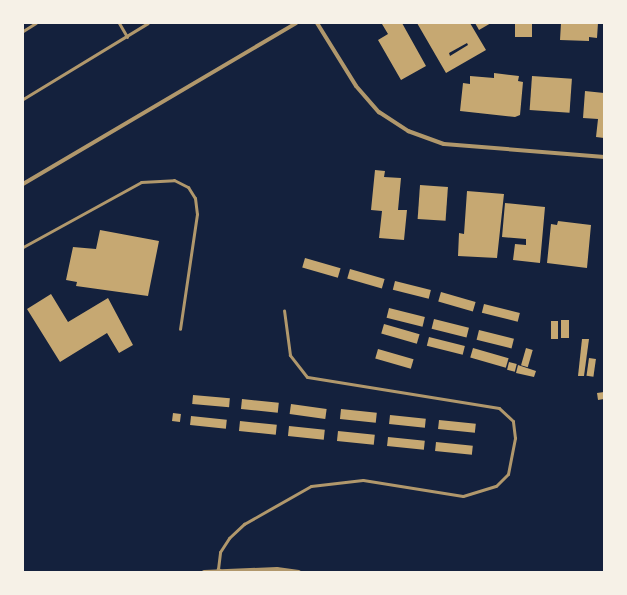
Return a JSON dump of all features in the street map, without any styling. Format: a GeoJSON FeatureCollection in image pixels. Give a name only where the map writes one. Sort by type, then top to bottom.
{"type":"FeatureCollection","features":[{"type":"Feature","properties":{"kind":"street"},"geometry":{"type":"LineString","coordinates":[[23,184],[296,23]]}},
{"type":"Feature","properties":{"kind":"street"},"geometry":{"type":"LineString","coordinates":[[317,23],[356,86],[380,112],[408,131],[444,144],[604,157]]}},
{"type":"Feature","properties":{"kind":"street"},"geometry":{"type":"LineString","coordinates":[[204,572],[218,570],[299,572]]}},
{"type":"Feature","properties":{"kind":"lane"},"geometry":{"type":"LineString","coordinates":[[23,31],[36,23]]}},
{"type":"Feature","properties":{"kind":"lane"},"geometry":{"type":"LineString","coordinates":[[119,23],[127,36]]}},
{"type":"Feature","properties":{"kind":"lane"},"geometry":{"type":"LineString","coordinates":[[23,99],[148,23]]}},
{"type":"Feature","properties":{"kind":"lane"},"geometry":{"type":"LineString","coordinates":[[23,248],[141,182],[174,180],[188,188],[195,198],[197,214],[180,328]]}},
{"type":"Feature","properties":{"kind":"lane"},"geometry":{"type":"LineString","coordinates":[[224,572],[218,570],[224,545],[244,524],[311,486],[363,480],[463,496],[496,486],[508,474],[515,438],[513,421],[498,408],[307,377],[290,355],[284,310]]}},
{"type":"Feature","properties":{"kind":"building"},"geometry":{"type":"Polygon","coordinates":[[[402,23],[426,66],[401,80],[378,40],[388,34],[382,24],[402,23]]]}},
{"type":"Feature","properties":{"kind":"building"},"geometry":{"type":"Polygon","coordinates":[[[417,23],[470,23],[486,50],[446,73],[417,23]],[[467,43],[449,53],[450,56],[468,45],[467,43]]]}},
{"type":"Feature","properties":{"kind":"building"},"geometry":{"type":"Polygon","coordinates":[[[475,23],[491,23],[479,30],[475,23]]]}},
{"type":"Feature","properties":{"kind":"building"},"geometry":{"type":"Polygon","coordinates":[[[515,23],[532,23],[532,37],[515,37],[515,23]]]}},
{"type":"Feature","properties":{"kind":"building"},"geometry":{"type":"Polygon","coordinates":[[[561,23],[598,23],[597,38],[589,37],[589,41],[560,40],[561,23]]]}},
{"type":"Feature","properties":{"kind":"building"},"geometry":{"type":"Polygon","coordinates":[[[494,73],[519,76],[518,81],[523,82],[520,115],[515,117],[460,111],[463,83],[470,84],[470,76],[494,78],[494,73]]]}},
{"type":"Feature","properties":{"kind":"building"},"geometry":{"type":"Polygon","coordinates":[[[532,76],[572,79],[570,113],[530,110],[532,76]]]}},
{"type":"Feature","properties":{"kind":"building"},"geometry":{"type":"Polygon","coordinates":[[[585,91],[604,93],[604,138],[596,137],[598,119],[583,118],[585,91]]]}},
{"type":"Feature","properties":{"kind":"building"},"geometry":{"type":"Polygon","coordinates":[[[375,170],[385,171],[384,177],[401,178],[398,210],[407,210],[404,240],[379,238],[382,211],[371,210],[375,170]]]}},
{"type":"Feature","properties":{"kind":"building"},"geometry":{"type":"Polygon","coordinates":[[[420,185],[448,187],[446,221],[418,219],[420,185]]]}},
{"type":"Feature","properties":{"kind":"building"},"geometry":{"type":"Polygon","coordinates":[[[467,191],[504,194],[497,258],[458,256],[459,233],[464,234],[467,191]]]}},
{"type":"Feature","properties":{"kind":"building"},"geometry":{"type":"Polygon","coordinates":[[[505,203],[545,207],[540,263],[513,260],[515,244],[526,245],[526,239],[502,237],[505,203]]]}},
{"type":"Feature","properties":{"kind":"building"},"geometry":{"type":"Polygon","coordinates":[[[558,221],[591,225],[587,268],[547,263],[551,224],[557,225],[558,221]]]}},
{"type":"Feature","properties":{"kind":"building"},"geometry":{"type":"Polygon","coordinates":[[[100,230],[159,241],[148,296],[76,286],[77,282],[66,280],[73,247],[96,249],[100,230]]]}},
{"type":"Feature","properties":{"kind":"building"},"geometry":{"type":"Polygon","coordinates":[[[305,258],[341,268],[338,278],[302,268],[305,258]]]}},
{"type":"Feature","properties":{"kind":"building"},"geometry":{"type":"Polygon","coordinates":[[[350,269],[385,279],[382,289],[347,279],[350,269]]]}},
{"type":"Feature","properties":{"kind":"building"},"geometry":{"type":"Polygon","coordinates":[[[395,281],[431,290],[429,299],[393,290],[395,281]]]}},
{"type":"Feature","properties":{"kind":"building"},"geometry":{"type":"Polygon","coordinates":[[[441,292],[476,302],[473,312],[438,302],[441,292]]]}},
{"type":"Feature","properties":{"kind":"building"},"geometry":{"type":"Polygon","coordinates":[[[51,294],[68,322],[108,298],[133,345],[119,353],[107,333],[60,362],[27,309],[51,294]]]}},
{"type":"Feature","properties":{"kind":"building"},"geometry":{"type":"Polygon","coordinates":[[[484,304],[520,313],[518,322],[482,313],[484,304]]]}},
{"type":"Feature","properties":{"kind":"building"},"geometry":{"type":"Polygon","coordinates":[[[389,308],[425,317],[422,327],[387,318],[389,308]]]}},
{"type":"Feature","properties":{"kind":"building"},"geometry":{"type":"Polygon","coordinates":[[[434,319],[469,328],[467,337],[432,329],[434,319]]]}},
{"type":"Feature","properties":{"kind":"building"},"geometry":{"type":"Polygon","coordinates":[[[561,320],[569,320],[569,338],[561,338],[561,320]]]}},
{"type":"Feature","properties":{"kind":"building"},"geometry":{"type":"Polygon","coordinates":[[[551,321],[558,321],[558,339],[551,339],[551,321]]]}},
{"type":"Feature","properties":{"kind":"building"},"geometry":{"type":"Polygon","coordinates":[[[384,324],[420,334],[417,344],[381,334],[384,324]]]}},
{"type":"Feature","properties":{"kind":"building"},"geometry":{"type":"Polygon","coordinates":[[[479,330],[514,339],[512,348],[477,340],[479,330]]]}},
{"type":"Feature","properties":{"kind":"building"},"geometry":{"type":"Polygon","coordinates":[[[429,337],[465,346],[463,355],[427,346],[429,337]]]}},
{"type":"Feature","properties":{"kind":"building"},"geometry":{"type":"Polygon","coordinates":[[[582,339],[589,339],[584,376],[578,376],[582,339]]]}},
{"type":"Feature","properties":{"kind":"building"},"geometry":{"type":"Polygon","coordinates":[[[473,348],[509,358],[506,368],[470,358],[473,348]]]}},
{"type":"Feature","properties":{"kind":"building"},"geometry":{"type":"Polygon","coordinates":[[[526,348],[533,350],[528,367],[521,365],[526,348]]]}},
{"type":"Feature","properties":{"kind":"building"},"geometry":{"type":"Polygon","coordinates":[[[378,349],[414,359],[411,369],[375,359],[378,349]]]}},
{"type":"Feature","properties":{"kind":"building"},"geometry":{"type":"Polygon","coordinates":[[[589,358],[596,359],[593,377],[586,376],[589,358]]]}},
{"type":"Feature","properties":{"kind":"building"},"geometry":{"type":"Polygon","coordinates":[[[509,362],[517,364],[515,372],[507,370],[509,362]]]}},
{"type":"Feature","properties":{"kind":"building"},"geometry":{"type":"Polygon","coordinates":[[[518,365],[536,371],[534,377],[516,373],[518,365]]]}},
{"type":"Feature","properties":{"kind":"building"},"geometry":{"type":"Polygon","coordinates":[[[604,392],[604,399],[598,400],[597,393],[604,392]]]}},
{"type":"Feature","properties":{"kind":"building"},"geometry":{"type":"Polygon","coordinates":[[[193,395],[230,398],[229,407],[192,404],[193,395]]]}},
{"type":"Feature","properties":{"kind":"building"},"geometry":{"type":"Polygon","coordinates":[[[242,399],[279,403],[278,413],[241,409],[242,399]]]}},
{"type":"Feature","properties":{"kind":"building"},"geometry":{"type":"Polygon","coordinates":[[[291,404],[327,409],[325,419],[290,414],[291,404]]]}},
{"type":"Feature","properties":{"kind":"building"},"geometry":{"type":"Polygon","coordinates":[[[341,409],[377,413],[376,423],[340,419],[341,409]]]}},
{"type":"Feature","properties":{"kind":"building"},"geometry":{"type":"Polygon","coordinates":[[[173,413],[181,414],[180,422],[172,421],[173,413]]]}},
{"type":"Feature","properties":{"kind":"building"},"geometry":{"type":"Polygon","coordinates":[[[390,415],[426,419],[425,428],[389,424],[390,415]]]}},
{"type":"Feature","properties":{"kind":"building"},"geometry":{"type":"Polygon","coordinates":[[[191,416],[227,420],[226,429],[190,425],[191,416]]]}},
{"type":"Feature","properties":{"kind":"building"},"geometry":{"type":"Polygon","coordinates":[[[439,420],[476,424],[475,433],[438,429],[439,420]]]}},
{"type":"Feature","properties":{"kind":"building"},"geometry":{"type":"Polygon","coordinates":[[[240,421],[277,425],[276,435],[239,431],[240,421]]]}},
{"type":"Feature","properties":{"kind":"building"},"geometry":{"type":"Polygon","coordinates":[[[289,426],[325,430],[324,440],[288,436],[289,426]]]}},
{"type":"Feature","properties":{"kind":"building"},"geometry":{"type":"Polygon","coordinates":[[[338,431],[375,435],[374,445],[337,441],[338,431]]]}},
{"type":"Feature","properties":{"kind":"building"},"geometry":{"type":"Polygon","coordinates":[[[388,437],[425,441],[424,450],[387,446],[388,437]]]}},
{"type":"Feature","properties":{"kind":"building"},"geometry":{"type":"Polygon","coordinates":[[[436,442],[473,446],[472,455],[435,451],[436,442]]]}}]}
